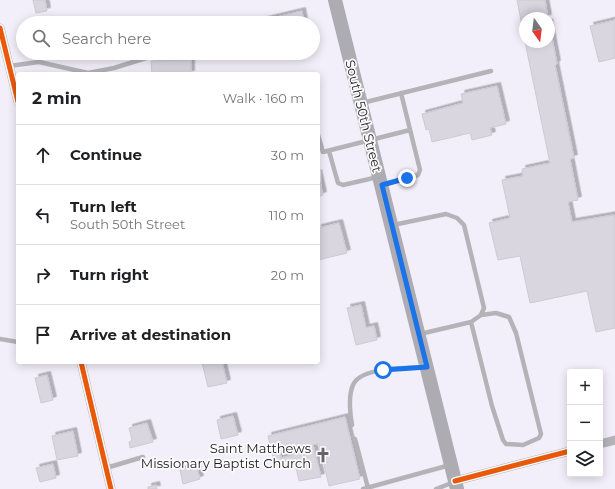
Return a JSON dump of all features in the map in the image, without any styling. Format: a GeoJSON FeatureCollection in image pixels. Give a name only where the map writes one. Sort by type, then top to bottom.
{"type":"FeatureCollection","features":[{"type":"Feature","properties":{"kind":"main road","name":"South 50th Street"},"geometry":{"type":"LineString","coordinates":[[335,0],[456,485]]}},
{"type":"Feature","properties":{"kind":"street"},"geometry":{"type":"LineString","coordinates":[[0,28],[16,94]]}},
{"type":"Feature","properties":{"kind":"street"},"geometry":{"type":"LineString","coordinates":[[81,364],[111,489]]}},
{"type":"Feature","properties":{"kind":"street"},"geometry":{"type":"LineString","coordinates":[[603,443],[615,440]]}},
{"type":"Feature","properties":{"kind":"street"},"geometry":{"type":"LineString","coordinates":[[456,485],[567,452]]}},
{"type":"Feature","properties":{"kind":"lane"},"geometry":{"type":"LineString","coordinates":[[9,66],[39,62],[88,72],[114,68],[140,60]]}},
{"type":"Feature","properties":{"kind":"lane"},"geometry":{"type":"LineString","coordinates":[[361,103],[491,71]]}},
{"type":"Feature","properties":{"kind":"lane"},"geometry":{"type":"LineString","coordinates":[[329,151],[338,182],[343,185],[418,175],[420,170],[401,93]]}},
{"type":"Feature","properties":{"kind":"lane"},"geometry":{"type":"LineString","coordinates":[[320,142],[323,152],[410,130]]}},
{"type":"Feature","properties":{"kind":"lane"},"geometry":{"type":"LineString","coordinates":[[392,225],[446,214],[457,218],[464,225],[484,308],[482,315]]}},
{"type":"Feature","properties":{"kind":"lane"},"geometry":{"type":"LineString","coordinates":[[419,334],[471,322],[482,315],[496,313],[509,317],[516,333],[541,434],[539,438],[523,445],[506,444],[503,440],[492,406],[471,322]]}},
{"type":"Feature","properties":{"kind":"lane"},"geometry":{"type":"LineString","coordinates":[[0,340],[16,342]]}},
{"type":"Feature","properties":{"kind":"lane"},"geometry":{"type":"LineString","coordinates":[[352,425],[351,392],[357,378],[366,373],[375,371],[427,367]]}},
{"type":"Feature","properties":{"kind":"lane"},"geometry":{"type":"LineString","coordinates":[[355,439],[365,488],[451,465]]}},
{"type":"Feature","properties":{"kind":"lane"},"geometry":{"type":"LineString","coordinates":[[106,468],[143,456]]}},
{"type":"Feature","properties":{"kind":"lane"},"geometry":{"type":"LineString","coordinates":[[436,489],[456,485]]}},
{"type":"Feature","properties":{"kind":"building"},"geometry":{"type":"Polygon","coordinates":[[[33,0],[45,0],[47,11],[36,13],[33,0]]]}},
{"type":"Feature","properties":{"kind":"building"},"geometry":{"type":"Polygon","coordinates":[[[517,0],[545,0],[547,12],[519,12],[517,0]]]}},
{"type":"Feature","properties":{"kind":"building"},"geometry":{"type":"Polygon","coordinates":[[[302,11],[303,16],[281,16],[302,11]]]}},
{"type":"Feature","properties":{"kind":"building"},"geometry":{"type":"Polygon","coordinates":[[[615,20],[615,58],[599,62],[590,26],[615,20]]]}},
{"type":"Feature","properties":{"kind":"building"},"geometry":{"type":"Polygon","coordinates":[[[526,48],[554,48],[557,64],[555,65],[574,158],[570,159],[578,200],[568,202],[572,222],[614,215],[615,328],[596,332],[587,291],[530,303],[520,256],[498,260],[489,223],[510,218],[502,180],[523,176],[522,169],[550,163],[526,48]]]}},
{"type":"Feature","properties":{"kind":"building"},"geometry":{"type":"Polygon","coordinates":[[[191,60],[191,72],[152,72],[151,61],[191,60]]]}},
{"type":"Feature","properties":{"kind":"building"},"geometry":{"type":"Polygon","coordinates":[[[497,86],[506,124],[490,128],[492,135],[472,140],[470,133],[432,142],[429,129],[426,130],[422,114],[463,103],[461,94],[497,86]]]}},
{"type":"Feature","properties":{"kind":"building"},"geometry":{"type":"Polygon","coordinates":[[[320,182],[323,195],[320,196],[320,182]]]}},
{"type":"Feature","properties":{"kind":"building"},"geometry":{"type":"Polygon","coordinates":[[[339,223],[347,253],[320,260],[320,228],[339,223]]]}},
{"type":"Feature","properties":{"kind":"building"},"geometry":{"type":"Polygon","coordinates":[[[361,305],[366,328],[374,326],[377,340],[356,345],[347,308],[361,305]]]}},
{"type":"Feature","properties":{"kind":"building"},"geometry":{"type":"Polygon","coordinates":[[[202,364],[222,364],[227,383],[208,387],[202,364]]]}},
{"type":"Feature","properties":{"kind":"building"},"geometry":{"type":"Polygon","coordinates":[[[47,375],[53,400],[41,403],[35,378],[47,375]]]}},
{"type":"Feature","properties":{"kind":"building"},"geometry":{"type":"Polygon","coordinates":[[[233,416],[238,435],[221,439],[217,420],[233,416]]]}},
{"type":"Feature","properties":{"kind":"building"},"geometry":{"type":"Polygon","coordinates":[[[345,417],[360,479],[329,486],[319,443],[313,445],[321,477],[299,481],[294,459],[283,462],[283,464],[275,465],[268,436],[345,417]],[[307,446],[280,452],[281,458],[293,455],[292,451],[308,448],[307,446]]]}},
{"type":"Feature","properties":{"kind":"building"},"geometry":{"type":"Polygon","coordinates":[[[147,423],[153,442],[130,448],[129,442],[132,440],[129,428],[147,423]]]}},
{"type":"Feature","properties":{"kind":"building"},"geometry":{"type":"Polygon","coordinates":[[[73,431],[78,456],[57,460],[52,436],[73,431]]]}},
{"type":"Feature","properties":{"kind":"building"},"geometry":{"type":"Polygon","coordinates":[[[53,464],[56,478],[40,482],[36,468],[53,464]]]}},
{"type":"Feature","properties":{"kind":"building"},"geometry":{"type":"Polygon","coordinates":[[[196,465],[200,479],[183,484],[180,470],[196,465]]]}},
{"type":"Feature","properties":{"kind":"building"},"geometry":{"type":"Polygon","coordinates":[[[156,485],[157,489],[148,489],[148,487],[156,485]]]}},
{"type":"Feature","properties":{"kind":"cycle path"},"geometry":{"type":"LineString","coordinates":[[0,28],[16,94]]}},
{"type":"Feature","properties":{"kind":"cycle path"},"geometry":{"type":"LineString","coordinates":[[81,364],[111,489]]}},
{"type":"Feature","properties":{"kind":"cycle path"},"geometry":{"type":"LineString","coordinates":[[455,481],[567,452]]}},
{"type":"Feature","properties":{"kind":"place","name":"Saint Matthews Missionary Baptist Church"},"geometry":{"type":"Point","coordinates":[323,455]}},
{"type":"Feature","properties":{"kind":"route"},"geometry":{"type":"LineString","coordinates":[[383,370],[427,367],[382,185],[407,178]]}}]}
